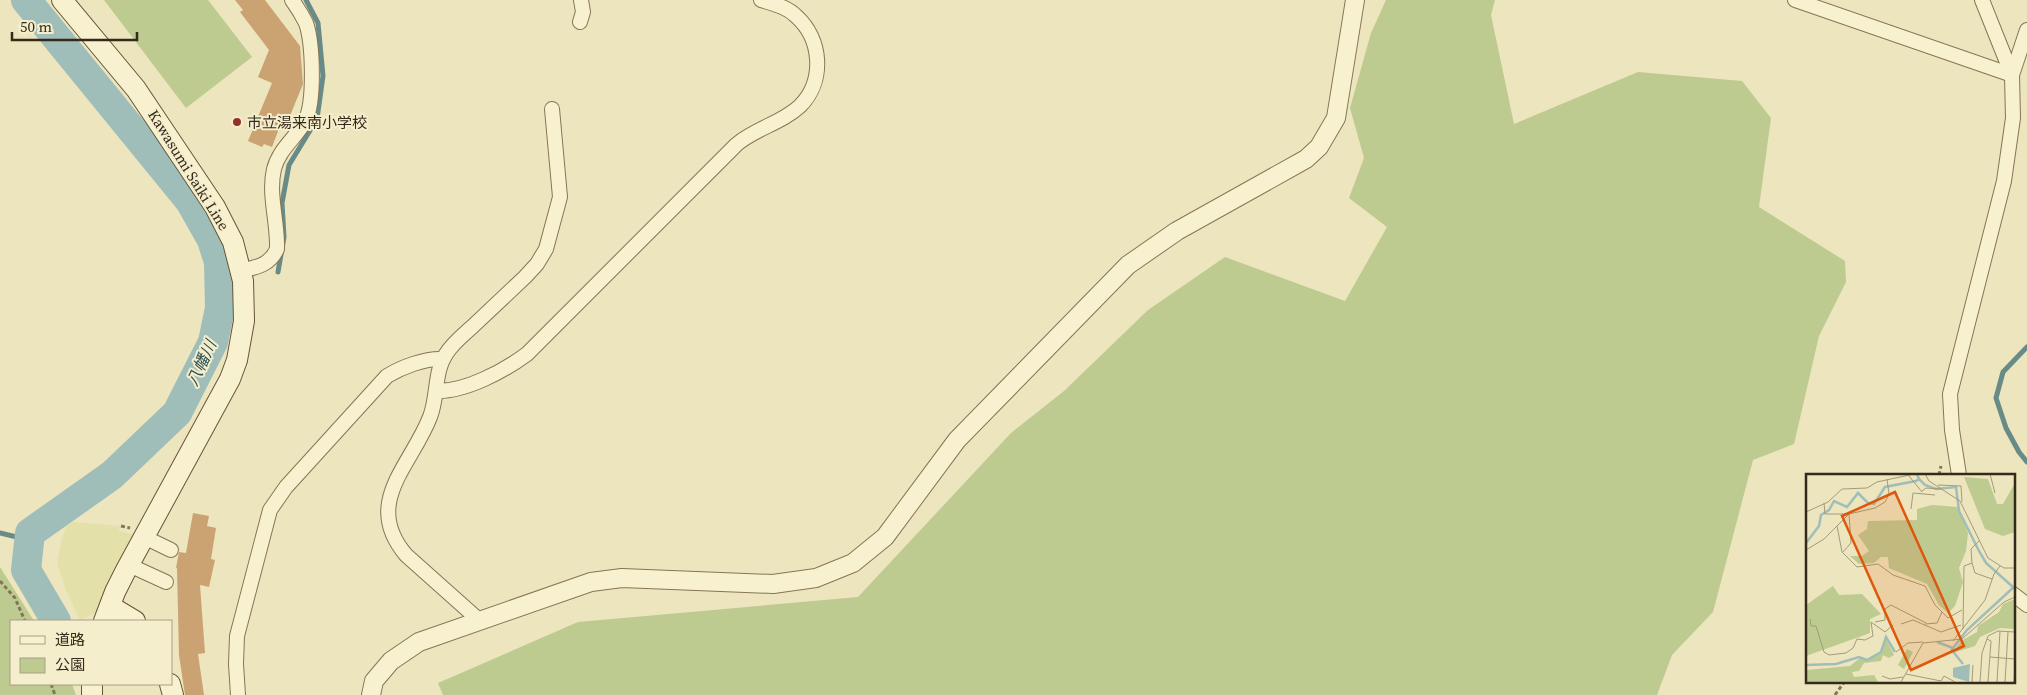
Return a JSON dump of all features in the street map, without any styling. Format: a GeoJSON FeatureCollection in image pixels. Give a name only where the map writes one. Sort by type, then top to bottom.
{"type":"FeatureCollection","features":[{"type":"Feature","properties":{"kind":"main road","name":"Kawasumi Saiki Line"},"geometry":{"type":"LineString","coordinates":[[62,0],[122,70],[155,115],[225,224],[233,242],[241,271],[244,321],[237,360],[230,379],[129,565],[107,613],[132,620]]}},
{"type":"Feature","properties":{"kind":"street"},"geometry":{"type":"LineString","coordinates":[[241,271],[260,267],[267,263],[274,256],[277,249],[273,187],[275,166],[285,146],[305,121],[311,105],[311,59],[306,24],[292,0]]}},
{"type":"Feature","properties":{"kind":"street"},"geometry":{"type":"LineString","coordinates":[[580,22],[583,12],[581,0]]}},
{"type":"Feature","properties":{"kind":"street"},"geometry":{"type":"LineString","coordinates":[[436,390],[457,389],[469,385],[507,367],[527,354],[738,144],[752,133],[792,113],[801,105],[814,83],[818,59],[816,46],[811,35],[796,15],[785,8],[761,0]]}},
{"type":"Feature","properties":{"kind":"street"},"geometry":{"type":"LineString","coordinates":[[371,695],[374,681],[391,661],[419,642],[591,582],[622,578],[773,584],[816,578],[853,563],[885,537],[957,440],[1128,265],[1177,231],[1306,159],[1319,147],[1336,118],[1338,110],[1355,0]]}},
{"type":"Feature","properties":{"kind":"street"},"geometry":{"type":"LineString","coordinates":[[1795,0],[2012,75]]}},
{"type":"Feature","properties":{"kind":"street"},"geometry":{"type":"LineString","coordinates":[[1982,0],[2012,75]]}},
{"type":"Feature","properties":{"kind":"street"},"geometry":{"type":"LineString","coordinates":[[1959,474],[1952,430],[1950,394],[2004,180],[2013,118],[2012,75],[2027,30]]}},
{"type":"Feature","properties":{"kind":"street"},"geometry":{"type":"LineString","coordinates":[[480,621],[396,544],[387,516],[388,501],[393,487],[430,418],[443,359],[452,346],[525,277],[537,264],[546,248],[560,197],[552,109]]}},
{"type":"Feature","properties":{"kind":"street"},"geometry":{"type":"LineString","coordinates":[[238,695],[235,650],[237,636],[266,523],[277,498],[387,376],[405,367],[435,359],[443,359]]}},
{"type":"Feature","properties":{"kind":"street"},"geometry":{"type":"LineString","coordinates":[[144,537],[171,550]]}},
{"type":"Feature","properties":{"kind":"street"},"geometry":{"type":"LineString","coordinates":[[129,565],[166,582]]}},
{"type":"Feature","properties":{"kind":"street"},"geometry":{"type":"LineString","coordinates":[[2014,595],[2027,605]]}},
{"type":"Feature","properties":{"kind":"path"},"geometry":{"type":"LineString","coordinates":[[0,582],[15,598],[25,620]]}},
{"type":"Feature","properties":{"kind":"path"},"geometry":{"type":"LineString","coordinates":[[1835,695],[1844,682]]}},
{"type":"Feature","properties":{"kind":"shaded area"},"geometry":{"type":"Polygon","coordinates":[[[73,522],[120,526],[119,531],[133,534],[105,588],[96,612],[80,620],[66,590],[57,563],[62,538],[67,525],[73,522]]]}},
{"type":"Feature","properties":{"kind":"green space"},"geometry":{"type":"Polygon","coordinates":[[[104,0],[208,0],[252,57],[186,108],[104,0]]]}},
{"type":"Feature","properties":{"kind":"green space"},"geometry":{"type":"Polygon","coordinates":[[[1386,0],[1495,0],[1491,15],[1514,124],[1638,72],[1742,81],[1771,118],[1759,207],[1845,261],[1846,282],[1819,336],[1794,444],[1753,460],[1713,612],[1672,655],[1657,695],[443,695],[438,683],[578,622],[858,597],[1011,433],[1064,391],[1148,310],[1225,257],[1345,301],[1387,227],[1349,198],[1364,158],[1350,108],[1371,33],[1386,0]]]}},
{"type":"Feature","properties":{"kind":"green space"},"geometry":{"type":"Polygon","coordinates":[[[0,567],[33,620],[10,620],[10,685],[72,685],[76,695],[0,695],[0,567]]]}},
{"type":"Feature","properties":{"kind":"building"},"geometry":{"type":"Polygon","coordinates":[[[235,0],[265,0],[300,46],[303,84],[285,128],[280,126],[272,147],[264,144],[262,147],[248,141],[272,83],[258,77],[269,50],[240,12],[243,10],[235,0]]]}},
{"type":"Feature","properties":{"kind":"building"},"geometry":{"type":"Polygon","coordinates":[[[193,513],[209,516],[207,526],[216,528],[211,559],[215,560],[209,587],[200,585],[205,653],[198,654],[204,695],[185,695],[179,655],[176,568],[179,552],[186,553],[193,513]]]}},
{"type":"Feature","properties":{"kind":"waterway","name":"八幡川"},"geometry":{"type":"LineString","coordinates":[[26,0],[190,201],[212,240],[219,262],[220,308],[213,342],[177,413],[112,475],[30,533],[26,570],[55,620]]}},
{"type":"Feature","properties":{"kind":"waterway"},"geometry":{"type":"LineString","coordinates":[[278,272],[284,237],[282,203],[289,165],[317,119],[323,76],[318,23],[306,0]]}},
{"type":"Feature","properties":{"kind":"waterway"},"geometry":{"type":"LineString","coordinates":[[2027,347],[2003,372],[1996,398],[2006,428],[2019,452],[2027,462]]}},
{"type":"Feature","properties":{"kind":"waterway"},"geometry":{"type":"LineString","coordinates":[[0,533],[29,540]]}},
{"type":"Feature","properties":{"kind":"place","name":"市立湯来南小学校"},"geometry":{"type":"Point","coordinates":[237,122]}}]}
